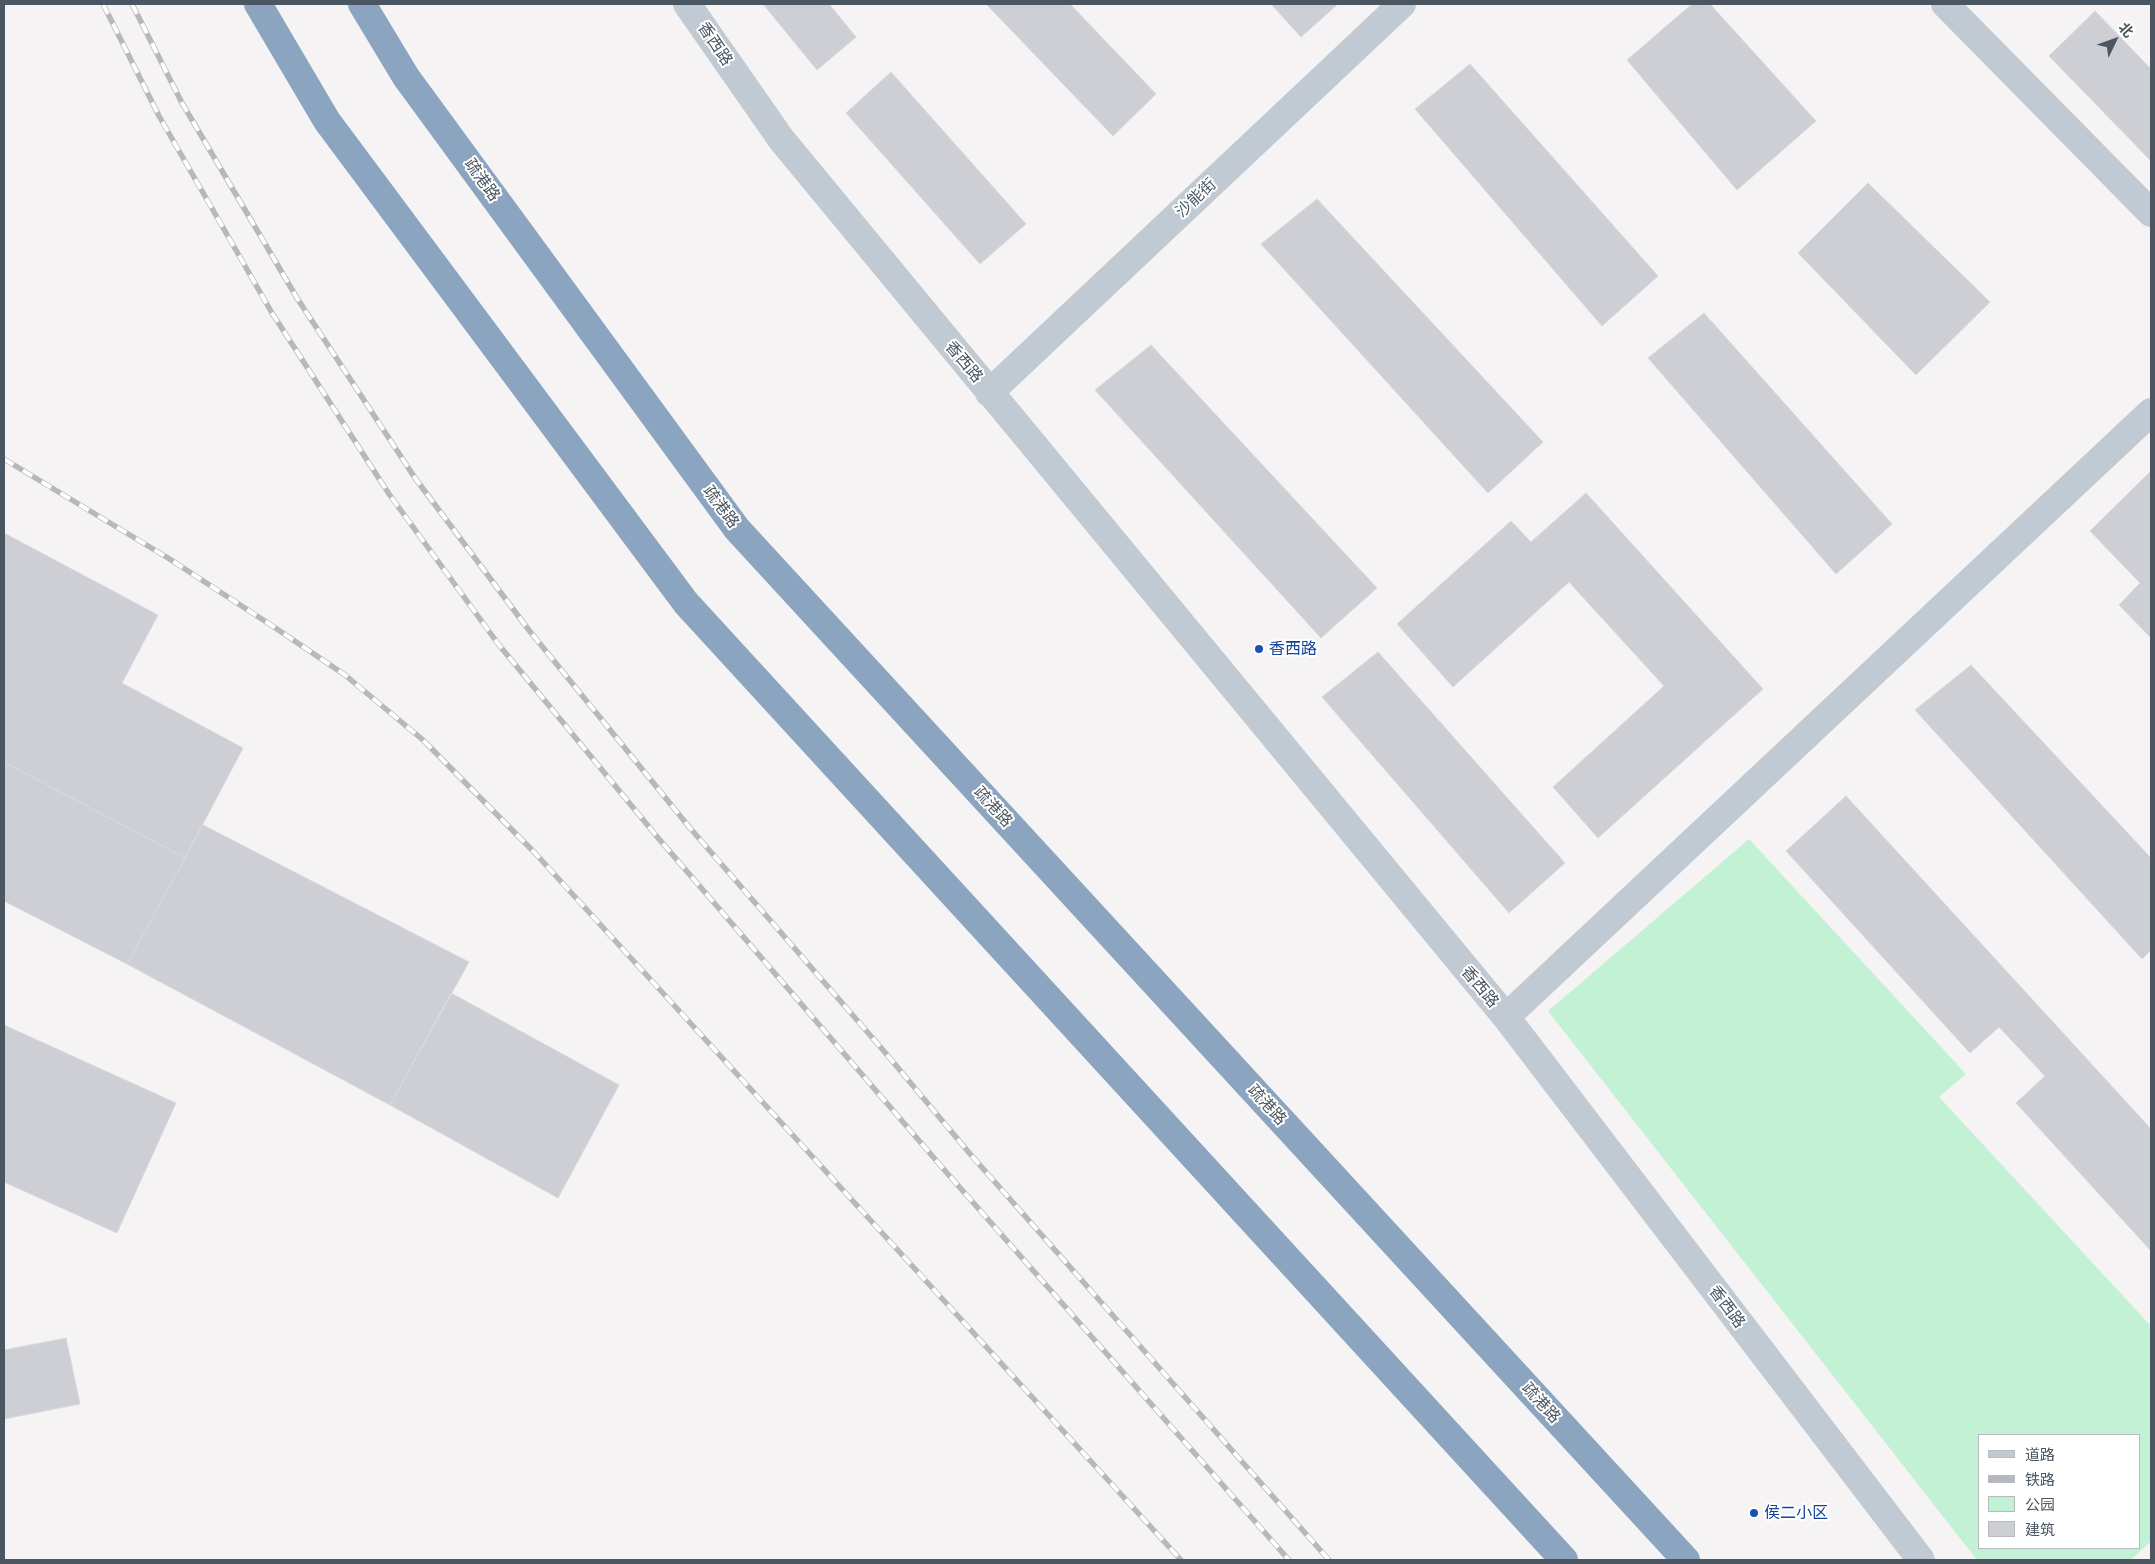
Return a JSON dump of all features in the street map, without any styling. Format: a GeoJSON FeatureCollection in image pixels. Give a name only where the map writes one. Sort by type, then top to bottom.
{"type":"FeatureCollection","features":[{"type":"Feature","properties":{"kind":"highway"},"geometry":{"type":"LineString","coordinates":[[258,4],[327,121],[686,603],[1564,1560]]}},
{"type":"Feature","properties":{"kind":"highway","name":"疏港路"},"geometry":{"type":"LineString","coordinates":[[362,4],[406,77],[737,529],[1686,1560]]}},
{"type":"Feature","properties":{"kind":"street","name":"香西路"},"geometry":{"type":"LineString","coordinates":[[688,4],[780,139],[1506,1017],[1921,1560]]}},
{"type":"Feature","properties":{"kind":"street","name":"沙能街"},"geometry":{"type":"LineString","coordinates":[[990,393],[1402,4]]}},
{"type":"Feature","properties":{"kind":"street"},"geometry":{"type":"LineString","coordinates":[[1945,4],[2151,213]]}},
{"type":"Feature","properties":{"kind":"street"},"geometry":{"type":"LineString","coordinates":[[1506,1017],[2151,412]]}},
{"type":"Feature","properties":{"kind":"green space"},"geometry":{"type":"Polygon","coordinates":[[[1749,839],[1966,1074],[1939,1097],[2151,1326],[2151,1541],[2131,1560],[1977,1560],[1548,1011],[1749,839]]]}},
{"type":"Feature","properties":{"kind":"building"},"geometry":{"type":"Polygon","coordinates":[[[763,4],[829,4],[856,37],[817,70],[763,4]]]}},
{"type":"Feature","properties":{"kind":"building"},"geometry":{"type":"Polygon","coordinates":[[[986,4],[1070,4],[1156,94],[1113,136],[986,4]]]}},
{"type":"Feature","properties":{"kind":"building"},"geometry":{"type":"Polygon","coordinates":[[[1271,4],[1338,4],[1301,37],[1271,4]]]}},
{"type":"Feature","properties":{"kind":"building"},"geometry":{"type":"Polygon","coordinates":[[[1692,4],[1710,4],[1816,121],[1737,190],[1627,60],[1692,4]]]}},
{"type":"Feature","properties":{"kind":"building"},"geometry":{"type":"Polygon","coordinates":[[[2095,11],[2151,69],[2151,161],[2049,56],[2095,11]]]}},
{"type":"Feature","properties":{"kind":"building"},"geometry":{"type":"Polygon","coordinates":[[[1470,64],[1658,276],[1602,326],[1415,109],[1470,64]]]}},
{"type":"Feature","properties":{"kind":"building"},"geometry":{"type":"Polygon","coordinates":[[[891,72],[1026,224],[980,264],[846,113],[891,72]]]}},
{"type":"Feature","properties":{"kind":"building"},"geometry":{"type":"Polygon","coordinates":[[[1868,183],[1990,302],[1916,375],[1798,253],[1868,183]]]}},
{"type":"Feature","properties":{"kind":"building"},"geometry":{"type":"Polygon","coordinates":[[[1317,199],[1543,442],[1488,493],[1261,244],[1317,199]]]}},
{"type":"Feature","properties":{"kind":"building"},"geometry":{"type":"Polygon","coordinates":[[[1704,313],[1892,524],[1836,574],[1648,358],[1704,313]]]}},
{"type":"Feature","properties":{"kind":"building"},"geometry":{"type":"Polygon","coordinates":[[[1151,345],[1377,588],[1321,638],[1095,390],[1151,345]]]}},
{"type":"Feature","properties":{"kind":"building"},"geometry":{"type":"Polygon","coordinates":[[[2151,471],[2151,638],[2119,605],[2140,583],[2090,531],[2151,471]]]}},
{"type":"Feature","properties":{"kind":"building"},"geometry":{"type":"Polygon","coordinates":[[[1586,493],[1763,689],[1598,838],[1553,787],[1664,686],[1569,582],[1453,687],[1397,624],[1511,521],[1531,542],[1586,493]]]}},
{"type":"Feature","properties":{"kind":"building"},"geometry":{"type":"Polygon","coordinates":[[[4,533],[158,615],[122,683],[243,748],[185,858],[4,762],[4,533]]]}},
{"type":"Feature","properties":{"kind":"building"},"geometry":{"type":"Polygon","coordinates":[[[1378,652],[1565,863],[1509,913],[1322,697],[1378,652]]]}},
{"type":"Feature","properties":{"kind":"building"},"geometry":{"type":"Polygon","coordinates":[[[1971,665],[2151,858],[2151,950],[2142,959],[1915,710],[1971,665]]]}},
{"type":"Feature","properties":{"kind":"building"},"geometry":{"type":"Polygon","coordinates":[[[4,762],[185,858],[127,964],[4,901],[4,762]]]}},
{"type":"Feature","properties":{"kind":"building"},"geometry":{"type":"Polygon","coordinates":[[[1846,796],[2151,1129],[2151,1251],[2016,1103],[2045,1076],[1999,1027],[1970,1053],[1786,851],[1846,796]]]}},
{"type":"Feature","properties":{"kind":"building"},"geometry":{"type":"Polygon","coordinates":[[[203,825],[469,962],[390,1105],[127,964],[203,825]]]}},
{"type":"Feature","properties":{"kind":"building"},"geometry":{"type":"Polygon","coordinates":[[[451,993],[619,1085],[558,1198],[390,1105],[451,993]]]}},
{"type":"Feature","properties":{"kind":"building"},"geometry":{"type":"Polygon","coordinates":[[[4,1025],[176,1103],[117,1233],[4,1182],[4,1025]]]}},
{"type":"Feature","properties":{"kind":"building"},"geometry":{"type":"Polygon","coordinates":[[[66,1338],[80,1404],[4,1419],[4,1350],[66,1338]]]}},
{"type":"Feature","properties":{"kind":"railway"},"geometry":{"type":"LineString","coordinates":[[103,4],[159,116],[272,313],[389,494],[499,645],[659,839],[947,1173],[1289,1560]]}},
{"type":"Feature","properties":{"kind":"railway"},"geometry":{"type":"LineString","coordinates":[[132,4],[182,103],[297,298],[415,478],[528,629],[690,828],[883,1050],[971,1155],[1329,1560]]}},
{"type":"Feature","properties":{"kind":"railway"},"geometry":{"type":"LineString","coordinates":[[4,459],[168,558],[274,627],[345,675],[423,740],[534,852],[1181,1560]]}},
{"type":"Feature","properties":{"kind":"place","name":"香西路"},"geometry":{"type":"Point","coordinates":[1259,649]}},
{"type":"Feature","properties":{"kind":"place","name":"侯二小区"},"geometry":{"type":"Point","coordinates":[1754,1513]}}]}
